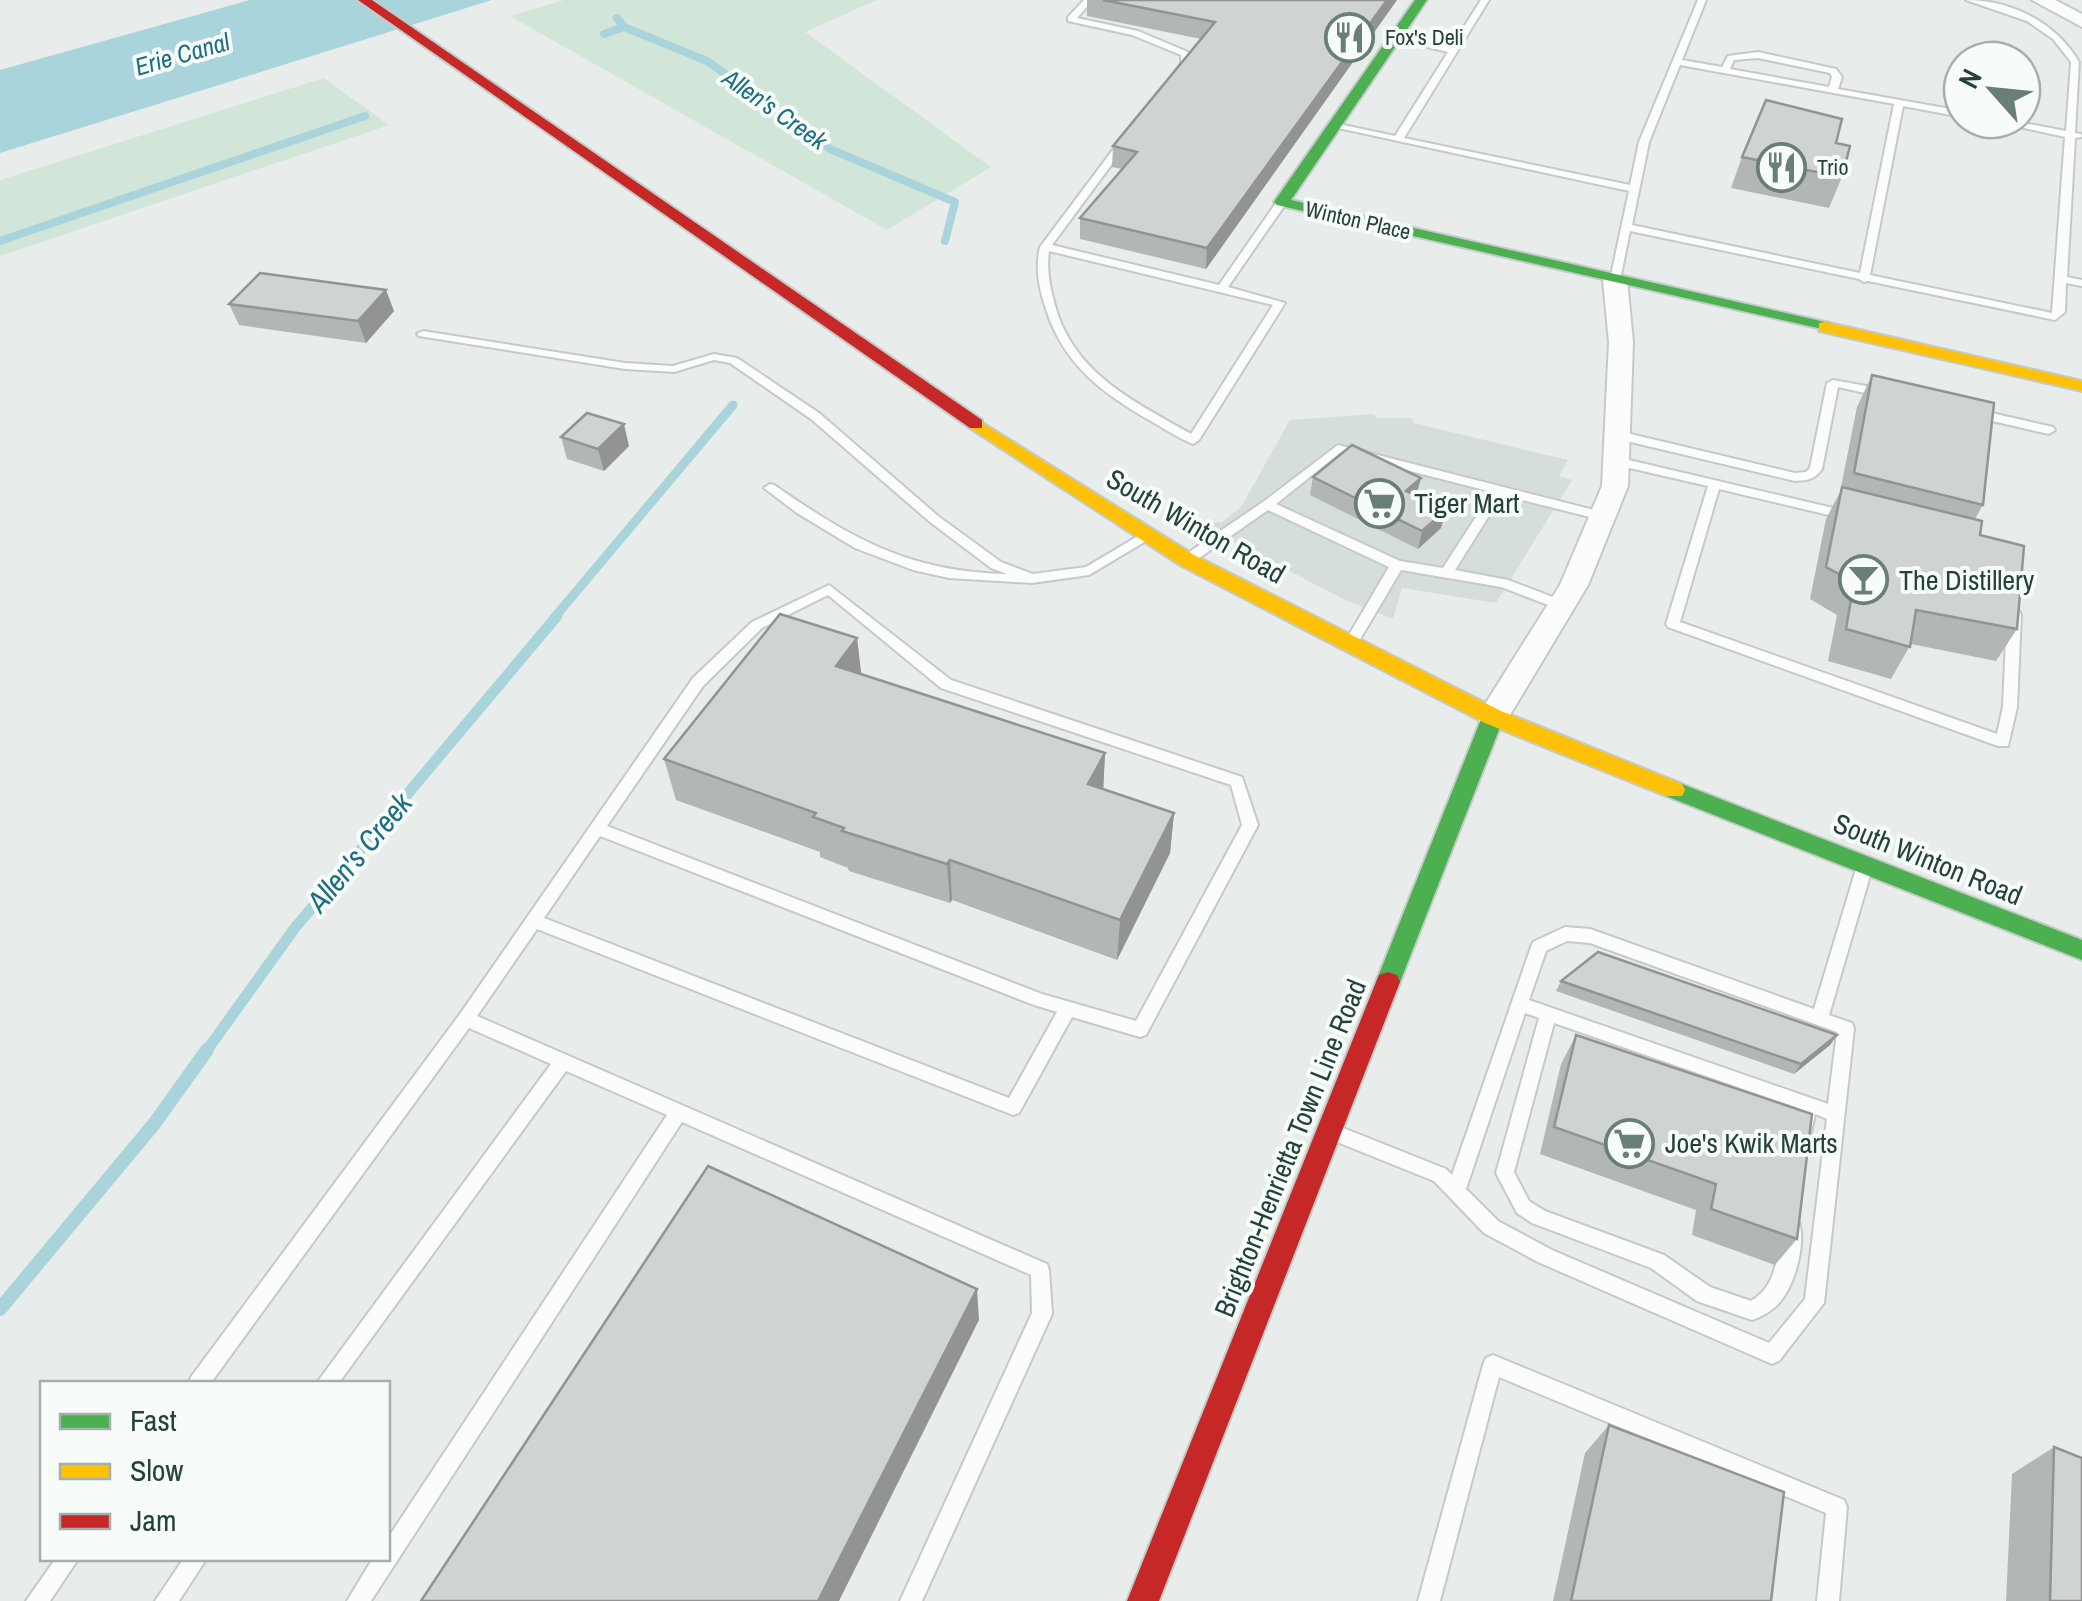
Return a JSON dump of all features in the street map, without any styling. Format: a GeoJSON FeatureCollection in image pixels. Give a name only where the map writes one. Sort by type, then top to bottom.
{"type":"FeatureCollection","features":[{"type":"Feature","properties":{"kind":"main road","name":"South Winton Road"},"geometry":{"type":"LineString","coordinates":[[364,0],[1024,458],[1187,560],[1493,717],[2082,950]]}},
{"type":"Feature","properties":{"kind":"main road","name":"Winton Place"},"geometry":{"type":"LineString","coordinates":[[1421,0],[1282,202],[2082,386]]}},
{"type":"Feature","properties":{"kind":"main road","name":"Brighton-Henrietta Town Line Road"},"geometry":{"type":"LineString","coordinates":[[1143,1601],[1493,717]]}},
{"type":"Feature","properties":{"kind":"street"},"geometry":{"type":"LineString","coordinates":[[2041,0],[2082,21]]}},
{"type":"Feature","properties":{"kind":"street"},"geometry":{"type":"LineString","coordinates":[[1493,717],[1561,605],[1615,486],[1621,342],[1615,280]]}},
{"type":"Feature","properties":{"kind":"lane"},"geometry":{"type":"LineString","coordinates":[[1090,0],[1071,18],[1135,33],[1184,54],[1186,64],[1173,80]]}},
{"type":"Feature","properties":{"kind":"lane"},"geometry":{"type":"LineString","coordinates":[[1398,140],[1485,0]]}},
{"type":"Feature","properties":{"kind":"lane"},"geometry":{"type":"LineString","coordinates":[[1615,280],[1644,142],[1702,0]]}},
{"type":"Feature","properties":{"kind":"lane"},"geometry":{"type":"LineString","coordinates":[[1625,227],[2055,318],[2059,312],[2077,136],[2076,62],[2071,52],[2036,23],[2016,12],[1970,0]]}},
{"type":"Feature","properties":{"kind":"lane"},"geometry":{"type":"LineString","coordinates":[[1395,38],[1454,50]]}},
{"type":"Feature","properties":{"kind":"lane"},"geometry":{"type":"LineString","coordinates":[[1726,70],[1730,58],[1758,55],[1833,72],[1837,77],[1833,90]]}},
{"type":"Feature","properties":{"kind":"lane"},"geometry":{"type":"LineString","coordinates":[[1677,62],[1942,110]]}},
{"type":"Feature","properties":{"kind":"lane"},"geometry":{"type":"LineString","coordinates":[[1864,279],[1899,102]]}},
{"type":"Feature","properties":{"kind":"lane"},"geometry":{"type":"LineString","coordinates":[[1045,247],[1280,303],[1193,440],[1102,386],[1076,363],[1056,334],[1040,266],[1045,247],[1137,124]]}},
{"type":"Feature","properties":{"kind":"lane"},"geometry":{"type":"LineString","coordinates":[[1334,126],[1634,189]]}},
{"type":"Feature","properties":{"kind":"lane"},"geometry":{"type":"LineString","coordinates":[[2042,129],[2077,136]]}},
{"type":"Feature","properties":{"kind":"lane"},"geometry":{"type":"LineString","coordinates":[[1222,288],[1282,202]]}},
{"type":"Feature","properties":{"kind":"lane"},"geometry":{"type":"LineString","coordinates":[[2062,278],[2082,283]]}},
{"type":"Feature","properties":{"kind":"lane"},"geometry":{"type":"LineString","coordinates":[[423,334],[625,366],[674,369],[714,357],[733,360],[815,416],[965,542],[996,564],[1032,579]]}},
{"type":"Feature","properties":{"kind":"lane"},"geometry":{"type":"LineString","coordinates":[[1617,448],[1794,477],[1810,476],[1816,469],[1832,383],[1905,398]]}},
{"type":"Feature","properties":{"kind":"lane"},"geometry":{"type":"LineString","coordinates":[[1960,410],[2049,430]]}},
{"type":"Feature","properties":{"kind":"lane"},"geometry":{"type":"LineString","coordinates":[[1617,448],[1715,484],[1860,519]]}},
{"type":"Feature","properties":{"kind":"lane"},"geometry":{"type":"LineString","coordinates":[[1187,560],[1268,505],[1338,450],[1602,516]]}},
{"type":"Feature","properties":{"kind":"lane"},"geometry":{"type":"LineString","coordinates":[[1715,484],[1673,624],[2003,742],[2015,596]]}},
{"type":"Feature","properties":{"kind":"lane"},"geometry":{"type":"LineString","coordinates":[[770,488],[820,524],[893,562],[972,579],[1032,579],[1089,571],[1150,535]]}},
{"type":"Feature","properties":{"kind":"lane"},"geometry":{"type":"LineString","coordinates":[[1446,574],[1499,490]]}},
{"type":"Feature","properties":{"kind":"lane"},"geometry":{"type":"LineString","coordinates":[[1268,505],[1397,566],[1503,583],[1561,605]]}},
{"type":"Feature","properties":{"kind":"lane"},"geometry":{"type":"LineString","coordinates":[[1350,645],[1397,566]]}},
{"type":"Feature","properties":{"kind":"lane"},"geometry":{"type":"LineString","coordinates":[[200,1381],[466,1019],[534,922],[596,830],[698,682],[757,625],[828,589],[946,684],[1237,780],[1250,826],[1140,1030],[1068,1008],[596,830]]}},
{"type":"Feature","properties":{"kind":"lane"},"geometry":{"type":"LineString","coordinates":[[1820,1018],[1865,866]]}},
{"type":"Feature","properties":{"kind":"lane"},"geometry":{"type":"LineString","coordinates":[[534,922],[1012,1107],[1068,1008]]}},
{"type":"Feature","properties":{"kind":"lane"},"geometry":{"type":"LineString","coordinates":[[1330,1130],[1440,1175],[1457,1188],[1491,1227],[1544,1256],[1772,1354],[1814,1304],[1846,1028],[1590,936],[1565,934],[1539,947],[1457,1188]]}},
{"type":"Feature","properties":{"kind":"lane"},"geometry":{"type":"LineString","coordinates":[[1520,1004],[1836,1114]]}},
{"type":"Feature","properties":{"kind":"lane"},"geometry":{"type":"LineString","coordinates":[[1548,1014],[1505,1173],[1523,1208],[1657,1261],[1704,1294],[1752,1311],[1775,1295],[1787,1268],[1794,1214]]}},
{"type":"Feature","properties":{"kind":"lane"},"geometry":{"type":"LineString","coordinates":[[466,1019],[1040,1270],[1042,1314],[910,1601]]}},
{"type":"Feature","properties":{"kind":"lane"},"geometry":{"type":"LineString","coordinates":[[328,1381],[563,1062]]}},
{"type":"Feature","properties":{"kind":"lane"},"geometry":{"type":"LineString","coordinates":[[1800,1159],[1807,1105]]}},
{"type":"Feature","properties":{"kind":"lane"},"geometry":{"type":"LineString","coordinates":[[390,1552],[679,1112]]}},
{"type":"Feature","properties":{"kind":"lane"},"geometry":{"type":"LineString","coordinates":[[1429,1601],[1493,1365],[1837,1507],[1828,1601]]}},
{"type":"Feature","properties":{"kind":"lane"},"geometry":{"type":"LineString","coordinates":[[37,1601],[66,1561]]}},
{"type":"Feature","properties":{"kind":"lane"},"geometry":{"type":"LineString","coordinates":[[166,1601],[195,1561]]}},
{"type":"Feature","properties":{"kind":"lane"},"geometry":{"type":"LineString","coordinates":[[358,1601],[384,1561]]}},
{"type":"Feature","properties":{"kind":"shaded area"},"geometry":{"type":"Polygon","coordinates":[[[1374,414],[1376,418],[1412,418],[1414,423],[1568,460],[1559,476],[1572,480],[1496,603],[1402,588],[1393,619],[1345,600],[1196,522],[1222,522],[1241,507],[1290,420],[1374,414]]]}},
{"type":"Feature","properties":{"kind":"green space"},"geometry":{"type":"Polygon","coordinates":[[[564,0],[877,0],[805,32],[991,167],[887,230],[510,16],[564,0]]]}},
{"type":"Feature","properties":{"kind":"green space"},"geometry":{"type":"Polygon","coordinates":[[[324,78],[389,125],[0,256],[0,180],[324,78]]]}},
{"type":"Feature","properties":{"kind":"water","name":"Erie Canal"},"geometry":{"type":"Polygon","coordinates":[[[250,0],[492,0],[0,153],[0,70],[250,0]]]}},
{"type":"Feature","properties":{"kind":"building"},"geometry":{"type":"Polygon","coordinates":[[[1103,0],[1387,0],[1207,248],[1080,218],[1137,152],[1113,146],[1215,22],[1103,0]]]}},
{"type":"Feature","properties":{"kind":"building"},"geometry":{"type":"Polygon","coordinates":[[[1766,100],[1842,119],[1836,143],[1850,146],[1842,177],[1742,157],[1766,100]]]}},
{"type":"Feature","properties":{"kind":"building"},"geometry":{"type":"Polygon","coordinates":[[[260,273],[386,290],[358,321],[229,304],[260,273]]]}},
{"type":"Feature","properties":{"kind":"building"},"geometry":{"type":"Polygon","coordinates":[[[1872,375],[1994,403],[1983,505],[1854,473],[1872,375]]]}},
{"type":"Feature","properties":{"kind":"building"},"geometry":{"type":"Polygon","coordinates":[[[587,413],[624,424],[598,449],[561,437],[587,413]]]}},
{"type":"Feature","properties":{"kind":"building"},"geometry":{"type":"Polygon","coordinates":[[[1352,445],[1421,478],[1406,491],[1446,510],[1422,531],[1313,477],[1352,445]]]}},
{"type":"Feature","properties":{"kind":"building"},"geometry":{"type":"Polygon","coordinates":[[[1842,487],[1982,521],[1980,535],[2024,546],[2017,629],[1916,610],[1910,647],[1846,629],[1854,582],[1826,567],[1842,487]]]}},
{"type":"Feature","properties":{"kind":"building"},"geometry":{"type":"Polygon","coordinates":[[[780,614],[857,638],[836,666],[1105,753],[1088,784],[1174,813],[1120,920],[950,860],[947,864],[842,831],[844,828],[813,817],[816,813],[664,759],[780,614]]]}},
{"type":"Feature","properties":{"kind":"building"},"geometry":{"type":"Polygon","coordinates":[[[1598,952],[1837,1035],[1801,1064],[1561,981],[1598,952]]]}},
{"type":"Feature","properties":{"kind":"building"},"geometry":{"type":"Polygon","coordinates":[[[1576,1035],[1812,1114],[1797,1239],[1711,1209],[1716,1184],[1554,1127],[1576,1035]]]}},
{"type":"Feature","properties":{"kind":"building"},"geometry":{"type":"Polygon","coordinates":[[[708,1166],[977,1289],[818,1601],[421,1601],[708,1166]]]}},
{"type":"Feature","properties":{"kind":"building"},"geometry":{"type":"Polygon","coordinates":[[[1609,1425],[1784,1492],[1771,1601],[1571,1601],[1609,1425]]]}},
{"type":"Feature","properties":{"kind":"building"},"geometry":{"type":"Polygon","coordinates":[[[2054,1447],[2082,1458],[2082,1601],[2050,1601],[2054,1447]]]}},
{"type":"Feature","properties":{"kind":"waterway","name":"Allen's Creek"},"geometry":{"type":"LineString","coordinates":[[617,18],[624,27]]}},
{"type":"Feature","properties":{"kind":"waterway"},"geometry":{"type":"LineString","coordinates":[[604,34],[624,27]]}},
{"type":"Feature","properties":{"kind":"waterway","name":"Allen's Creek"},"geometry":{"type":"LineString","coordinates":[[624,27],[707,61],[830,149],[955,202],[945,241]]}},
{"type":"Feature","properties":{"kind":"waterway"},"geometry":{"type":"LineString","coordinates":[[0,241],[365,116]]}},
{"type":"Feature","properties":{"kind":"waterway","name":"Allen's Creek"},"geometry":{"type":"LineString","coordinates":[[554,618],[733,405]]}},
{"type":"Feature","properties":{"kind":"waterway","name":"Allen's Creek"},"geometry":{"type":"LineString","coordinates":[[205,1053],[294,929],[557,616]]}},
{"type":"Feature","properties":{"kind":"waterway","name":"Allen's Creek"},"geometry":{"type":"LineString","coordinates":[[0,1309],[154,1124],[207,1050]]}},
{"type":"Feature","properties":{"kind":"traffic: fast"},"geometry":{"type":"LineString","coordinates":[[1421,0],[1282,202],[1825,327]]}},
{"type":"Feature","properties":{"kind":"traffic: fast"},"geometry":{"type":"LineString","coordinates":[[1388,982],[1493,717]]}},
{"type":"Feature","properties":{"kind":"traffic: fast"},"geometry":{"type":"LineString","coordinates":[[1674,790],[2082,950]]}},
{"type":"Feature","properties":{"kind":"traffic: slow"},"geometry":{"type":"LineString","coordinates":[[1825,327],[2082,386]]}},
{"type":"Feature","properties":{"kind":"traffic: slow"},"geometry":{"type":"LineString","coordinates":[[976,424],[1187,560],[1493,717],[1674,790]]}},
{"type":"Feature","properties":{"kind":"traffic: jam"},"geometry":{"type":"LineString","coordinates":[[364,0],[976,424]]}},
{"type":"Feature","properties":{"kind":"traffic: jam"},"geometry":{"type":"LineString","coordinates":[[1143,1601],[1388,982]]}},
{"type":"Feature","properties":{"kind":"place","name":"Fox's Deli"},"geometry":{"type":"Point","coordinates":[1350,37]}},
{"type":"Feature","properties":{"kind":"place","name":"Trio"},"geometry":{"type":"Point","coordinates":[1782,167]}},
{"type":"Feature","properties":{"kind":"place","name":"Tiger Mart"},"geometry":{"type":"Point","coordinates":[1379,503]}},
{"type":"Feature","properties":{"kind":"place","name":"The Distillery"},"geometry":{"type":"Point","coordinates":[1864,580]}},
{"type":"Feature","properties":{"kind":"place","name":"Joe's Kwik Marts"},"geometry":{"type":"Point","coordinates":[1630,1143]}}]}
